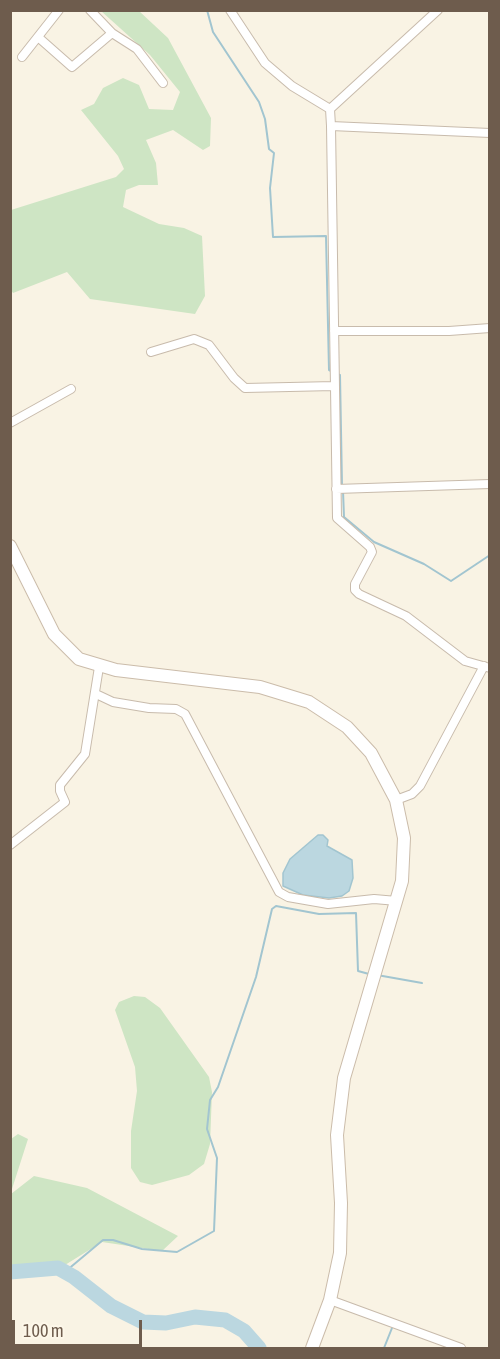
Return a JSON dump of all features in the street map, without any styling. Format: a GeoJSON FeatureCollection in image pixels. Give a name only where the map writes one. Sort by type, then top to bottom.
{"type":"FeatureCollection","features":[{"type":"Feature","properties":{"kind":"street"},"geometry":{"type":"LineString","coordinates":[[22,57],[59,10]]}},
{"type":"Feature","properties":{"kind":"street"},"geometry":{"type":"LineString","coordinates":[[90,10],[112,33],[137,49],[162,83]]}},
{"type":"Feature","properties":{"kind":"street"},"geometry":{"type":"LineString","coordinates":[[230,10],[265,63],[292,86],[330,109]]}},
{"type":"Feature","properties":{"kind":"street"},"geometry":{"type":"LineString","coordinates":[[330,109],[438,10]]}},
{"type":"Feature","properties":{"kind":"street"},"geometry":{"type":"LineString","coordinates":[[38,37],[72,67],[112,33]]}},
{"type":"Feature","properties":{"kind":"street"},"geometry":{"type":"LineString","coordinates":[[330,109],[337,518],[370,547],[372,552],[355,584],[359,594],[406,616],[465,661],[487,667],[420,786],[412,794],[396,800]]}},
{"type":"Feature","properties":{"kind":"street"},"geometry":{"type":"LineString","coordinates":[[332,126],[489,133]]}},
{"type":"Feature","properties":{"kind":"street"},"geometry":{"type":"LineString","coordinates":[[334,331],[449,331],[489,328]]}},
{"type":"Feature","properties":{"kind":"street"},"geometry":{"type":"LineString","coordinates":[[151,352],[194,339],[209,345],[234,378],[245,388],[334,386]]}},
{"type":"Feature","properties":{"kind":"street"},"geometry":{"type":"LineString","coordinates":[[10,423],[71,389]]}},
{"type":"Feature","properties":{"kind":"street"},"geometry":{"type":"LineString","coordinates":[[336,489],[489,484]]}},
{"type":"Feature","properties":{"kind":"street"},"geometry":{"type":"LineString","coordinates":[[10,546],[54,634],[69,652],[99,667],[260,687],[309,702],[347,728],[371,753],[396,800],[404,854],[397,901],[344,1078],[337,1135],[341,1239],[330,1300],[312,1348]]}},
{"type":"Feature","properties":{"kind":"street"},"geometry":{"type":"LineString","coordinates":[[10,846],[65,802],[60,785],[85,753],[99,667]]}},
{"type":"Feature","properties":{"kind":"street"},"geometry":{"type":"LineString","coordinates":[[96,694],[113,702],[176,709],[185,714],[279,892],[288,897],[328,904],[374,899],[397,901]]}},
{"type":"Feature","properties":{"kind":"street"},"geometry":{"type":"LineString","coordinates":[[330,1300],[461,1348]]}},
{"type":"Feature","properties":{"kind":"green space"},"geometry":{"type":"Polygon","coordinates":[[[101,11],[139,11],[168,38],[211,118],[210,146],[203,150],[173,130],[146,140],[156,163],[158,185],[139,185],[126,190],[123,207],[159,224],[184,228],[202,236],[205,296],[195,314],[90,299],[67,272],[13,293],[11,290],[11,210],[116,177],[124,169],[118,156],[81,110],[94,104],[103,88],[123,78],[139,85],[149,109],[173,110],[180,92],[150,55],[101,11]]]}},
{"type":"Feature","properties":{"kind":"green space"},"geometry":{"type":"Polygon","coordinates":[[[134,996],[145,997],[160,1008],[209,1077],[212,1092],[210,1144],[204,1164],[189,1175],[152,1185],[140,1182],[131,1168],[131,1131],[137,1091],[135,1067],[115,1010],[119,1002],[134,996]]]}},
{"type":"Feature","properties":{"kind":"green space"},"geometry":{"type":"Polygon","coordinates":[[[18,1134],[28,1139],[11,1192],[11,1139],[18,1134]]]}},
{"type":"Feature","properties":{"kind":"green space"},"geometry":{"type":"Polygon","coordinates":[[[34,1176],[87,1188],[178,1236],[162,1251],[102,1242],[65,1265],[21,1264],[11,1273],[11,1194],[34,1176]]]}},
{"type":"Feature","properties":{"kind":"water"},"geometry":{"type":"Polygon","coordinates":[[[318,835],[323,835],[328,840],[327,846],[352,860],[353,878],[349,891],[342,896],[329,898],[303,895],[283,886],[283,873],[290,859],[318,835]]]}},
{"type":"Feature","properties":{"kind":"waterway"},"geometry":{"type":"LineString","coordinates":[[207,10],[213,32],[259,102],[265,119],[269,149],[274,153],[270,188],[273,237],[326,236],[329,370],[331,371]]}},
{"type":"Feature","properties":{"kind":"waterway"},"geometry":{"type":"LineString","coordinates":[[336,374],[340,375],[342,486]]}},
{"type":"Feature","properties":{"kind":"waterway"},"geometry":{"type":"LineString","coordinates":[[343,491],[344,517],[374,542],[424,564],[451,581],[490,555]]}},
{"type":"Feature","properties":{"kind":"waterway"},"geometry":{"type":"LineString","coordinates":[[66,1271],[103,1240],[113,1240],[142,1249],[177,1252],[214,1231],[217,1158],[207,1129],[210,1100],[218,1087],[256,977],[272,909],[276,906],[319,914],[356,913],[358,971],[369,974]]}},
{"type":"Feature","properties":{"kind":"waterway"},"geometry":{"type":"LineString","coordinates":[[377,975],[422,983]]}},
{"type":"Feature","properties":{"kind":"waterway"},"geometry":{"type":"LineString","coordinates":[[10,1272],[58,1268],[74,1277],[111,1306],[143,1322],[166,1323],[195,1317],[225,1320],[244,1331],[259,1348]]}},
{"type":"Feature","properties":{"kind":"waterway"},"geometry":{"type":"LineString","coordinates":[[384,1348],[392,1328]]}}]}
